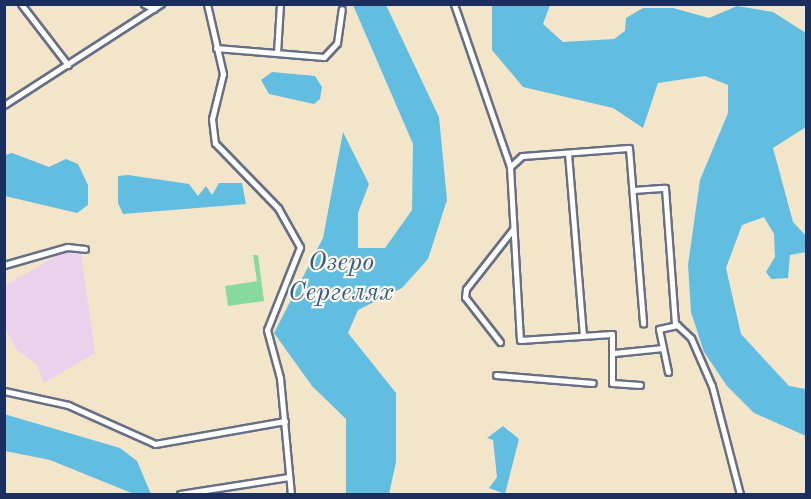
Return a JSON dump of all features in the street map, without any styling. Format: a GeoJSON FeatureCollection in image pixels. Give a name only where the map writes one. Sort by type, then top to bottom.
{"type":"FeatureCollection","features":[{"type":"Feature","properties":{"kind":"street"},"geometry":{"type":"LineString","coordinates":[[21,4],[68,65]]}},
{"type":"Feature","properties":{"kind":"street"},"geometry":{"type":"LineString","coordinates":[[144,4],[154,9]]}},
{"type":"Feature","properties":{"kind":"street"},"geometry":{"type":"LineString","coordinates":[[4,105],[161,4]]}},
{"type":"Feature","properties":{"kind":"street"},"geometry":{"type":"LineString","coordinates":[[207,4],[223,74],[212,119],[215,143],[278,208],[300,247],[267,330],[285,421],[291,495]]}},
{"type":"Feature","properties":{"kind":"street"},"geometry":{"type":"LineString","coordinates":[[277,53],[280,4]]}},
{"type":"Feature","properties":{"kind":"street"},"geometry":{"type":"LineString","coordinates":[[454,4],[510,167],[520,340],[582,334],[612,334],[614,353],[612,384],[640,385]]}},
{"type":"Feature","properties":{"kind":"street"},"geometry":{"type":"LineString","coordinates":[[216,48],[329,55],[342,9]]}},
{"type":"Feature","properties":{"kind":"street"},"geometry":{"type":"LineString","coordinates":[[510,167],[522,156],[629,148],[643,323]]}},
{"type":"Feature","properties":{"kind":"street"},"geometry":{"type":"LineString","coordinates":[[568,153],[582,334]]}},
{"type":"Feature","properties":{"kind":"street"},"geometry":{"type":"LineString","coordinates":[[633,190],[666,188],[678,325],[691,338],[715,393],[740,495]]}},
{"type":"Feature","properties":{"kind":"street"},"geometry":{"type":"LineString","coordinates":[[500,342],[465,297],[465,289],[513,229]]}},
{"type":"Feature","properties":{"kind":"street"},"geometry":{"type":"LineString","coordinates":[[4,265],[67,247],[85,249]]}},
{"type":"Feature","properties":{"kind":"street"},"geometry":{"type":"LineString","coordinates":[[668,372],[659,329],[678,325]]}},
{"type":"Feature","properties":{"kind":"street"},"geometry":{"type":"LineString","coordinates":[[614,353],[663,348]]}},
{"type":"Feature","properties":{"kind":"street"},"geometry":{"type":"LineString","coordinates":[[496,375],[593,383]]}},
{"type":"Feature","properties":{"kind":"street"},"geometry":{"type":"LineString","coordinates":[[4,390],[68,405],[155,444],[285,421]]}},
{"type":"Feature","properties":{"kind":"street"},"geometry":{"type":"LineString","coordinates":[[180,494],[289,477]]}},
{"type":"Feature","properties":{"kind":"shaded area"},"geometry":{"type":"Polygon","coordinates":[[[63,252],[81,253],[95,353],[44,383],[36,364],[17,350],[5,328],[4,286],[63,252]]]}},
{"type":"Feature","properties":{"kind":"green space"},"geometry":{"type":"Polygon","coordinates":[[[253,255],[258,255],[264,301],[228,306],[225,286],[257,281],[253,255]]]}},
{"type":"Feature","properties":{"kind":"water","name":"Озеро Сергелях"},"geometry":{"type":"Polygon","coordinates":[[[353,5],[386,5],[439,117],[447,200],[428,259],[402,288],[358,310],[348,333],[396,393],[396,462],[389,494],[346,494],[346,419],[312,386],[274,333],[323,238],[343,132],[369,184],[358,213],[358,248],[385,248],[412,210],[413,144],[353,5]]]}},
{"type":"Feature","properties":{"kind":"water"},"geometry":{"type":"Polygon","coordinates":[[[492,5],[550,5],[543,24],[563,42],[614,39],[625,31],[626,18],[643,8],[673,8],[709,18],[737,6],[773,12],[806,33],[806,127],[773,148],[793,222],[806,236],[806,252],[790,255],[788,278],[771,279],[766,272],[775,257],[774,234],[764,217],[742,225],[726,268],[741,334],[789,386],[806,389],[806,436],[754,413],[727,386],[704,352],[691,312],[688,265],[700,180],[728,113],[728,85],[705,76],[658,83],[643,128],[613,108],[523,87],[492,50],[492,5]]]}},
{"type":"Feature","properties":{"kind":"water"},"geometry":{"type":"Polygon","coordinates":[[[272,72],[315,76],[322,87],[320,99],[314,104],[269,94],[261,80],[272,72]]]}},
{"type":"Feature","properties":{"kind":"water"},"geometry":{"type":"Polygon","coordinates":[[[12,153],[49,167],[66,159],[78,164],[88,185],[88,205],[77,213],[5,196],[5,155],[12,153]]]}},
{"type":"Feature","properties":{"kind":"water"},"geometry":{"type":"Polygon","coordinates":[[[128,175],[189,184],[198,196],[206,186],[212,195],[219,183],[242,183],[246,204],[123,214],[118,203],[118,176],[128,175]]]}},
{"type":"Feature","properties":{"kind":"water"},"geometry":{"type":"Polygon","coordinates":[[[4,414],[120,448],[137,461],[151,494],[134,494],[50,460],[5,451],[4,414]]]}},
{"type":"Feature","properties":{"kind":"water"},"geometry":{"type":"Polygon","coordinates":[[[503,426],[519,439],[505,494],[489,488],[497,477],[493,440],[487,438],[503,426]]]}}]}
